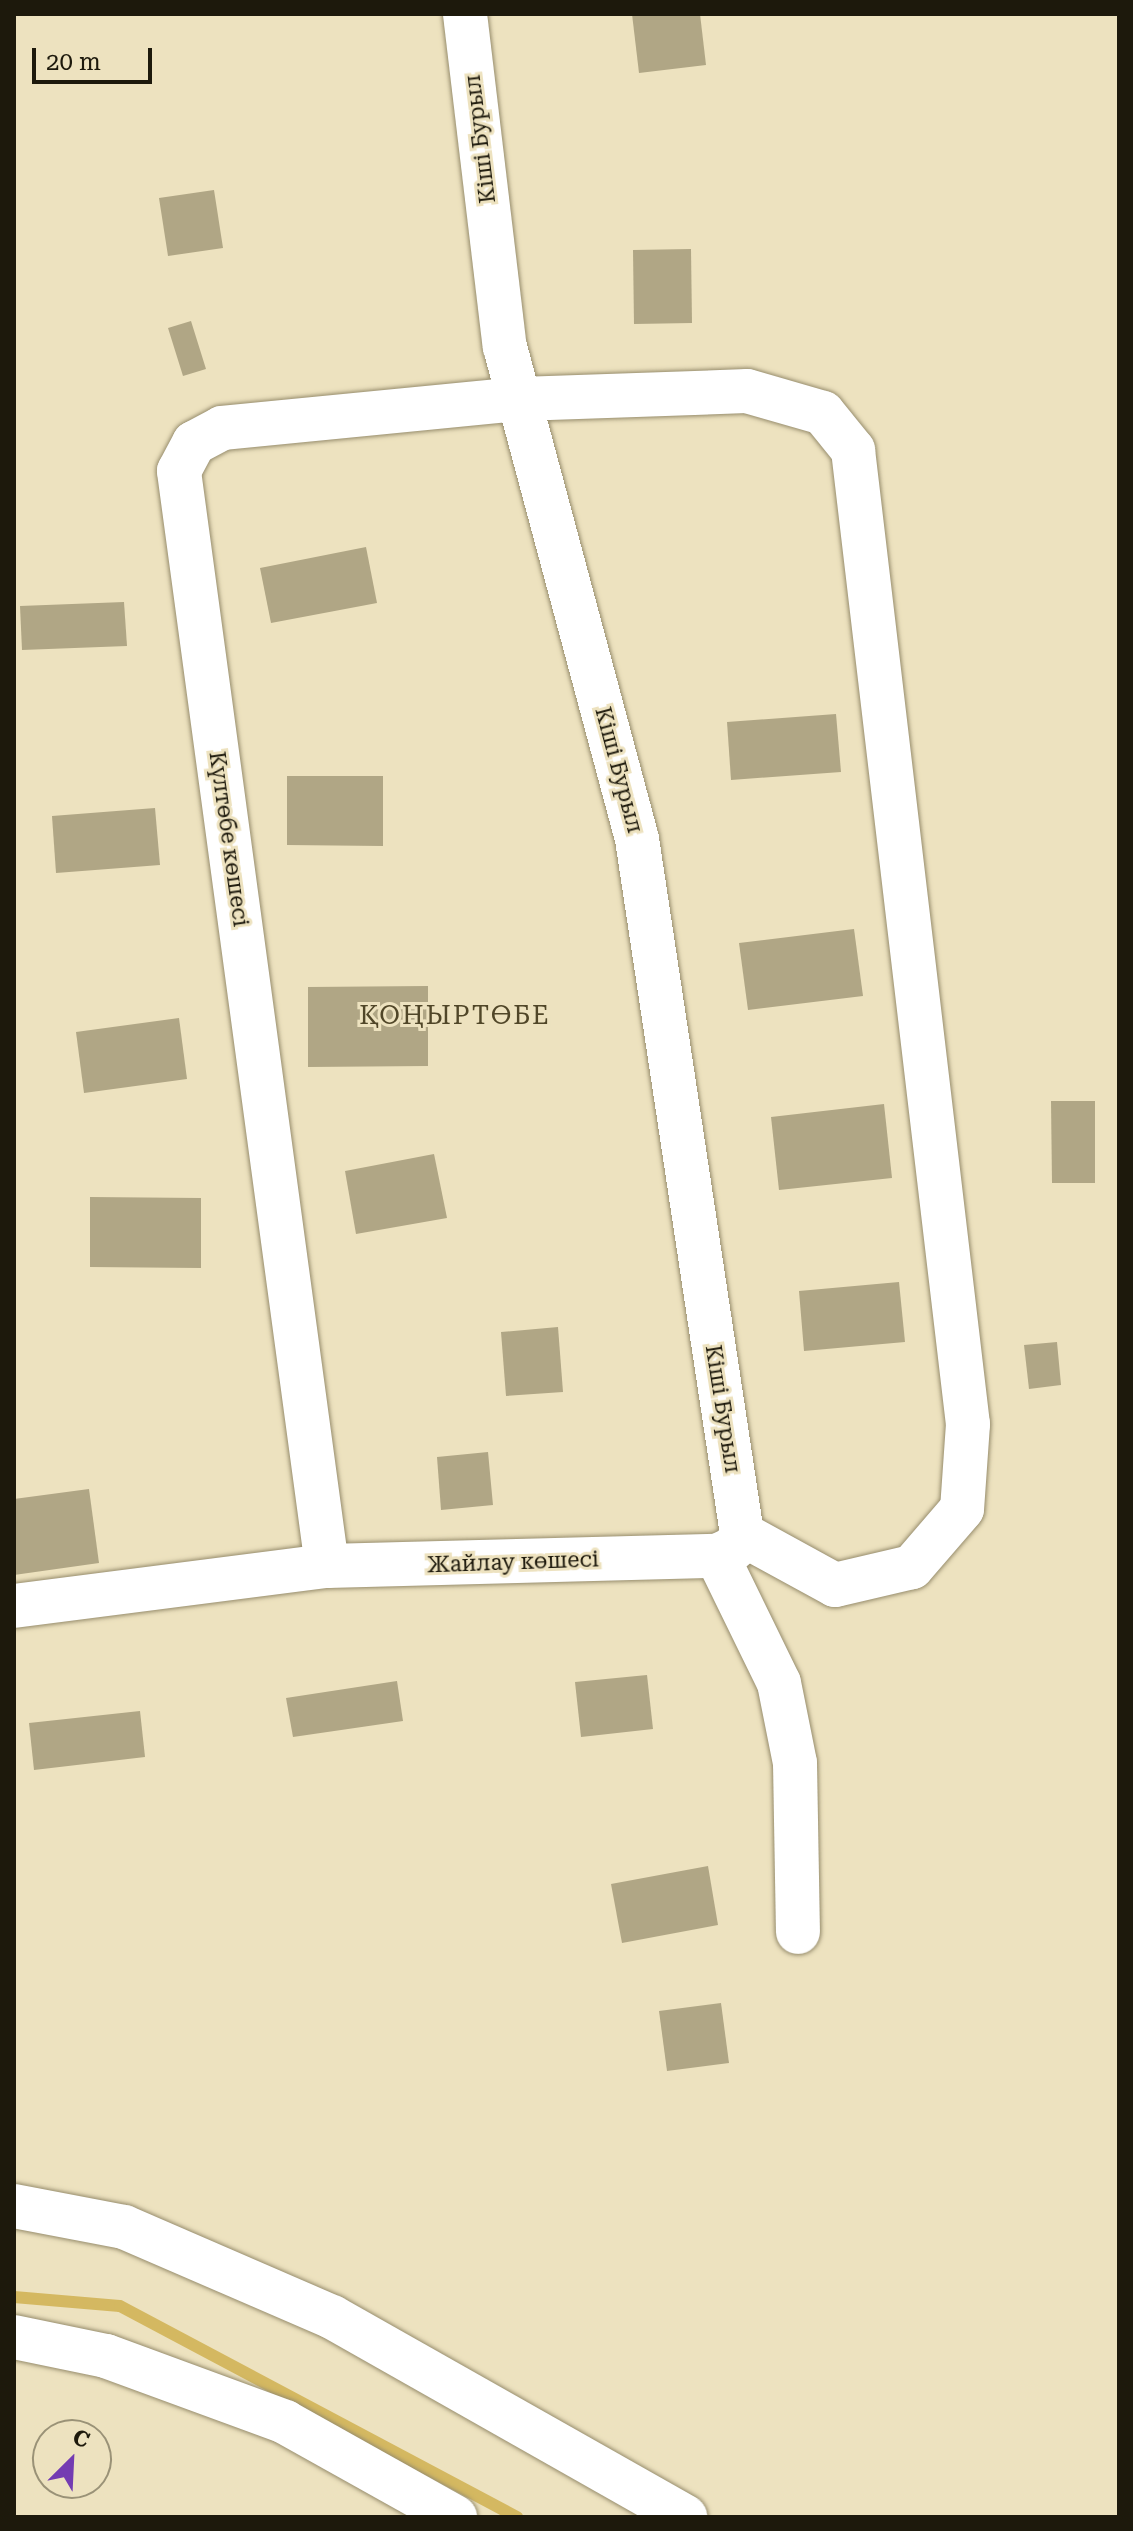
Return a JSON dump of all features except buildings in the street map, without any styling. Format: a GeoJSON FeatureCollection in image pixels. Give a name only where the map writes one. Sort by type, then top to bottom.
{"type":"FeatureCollection","features":[{"type":"Feature","properties":{"kind":"street","name":"Кіші Бурыл"},"geometry":{"type":"LineString","coordinates":[[465,14],[505,347],[637,839],[730,1545],[779,1683],[795,1763],[798,1932]]}},
{"type":"Feature","properties":{"kind":"street","name":"Күлтөбе көшесі"},"geometry":{"type":"LineString","coordinates":[[327,1566],[179,471],[194,443],[222,428],[520,399],[747,391],[823,413],[853,450],[968,1424],[962,1509],[912,1567],[835,1585],[730,1545]]}},
{"type":"Feature","properties":{"kind":"street","name":"Жайлау көшесі"},"geometry":{"type":"LineString","coordinates":[[14,1606],[327,1566],[730,1545]]}},
{"type":"Feature","properties":{"kind":"street"},"geometry":{"type":"LineString","coordinates":[[14,2206],[124,2227],[332,2317],[685,2517]]}},
{"type":"Feature","properties":{"kind":"street"},"geometry":{"type":"LineString","coordinates":[[14,2337],[106,2356],[285,2422],[455,2517]]}},
{"type":"Feature","properties":{"kind":"waterway"},"geometry":{"type":"LineString","coordinates":[[14,2297],[120,2306],[517,2517]]}},
{"type":"Feature","properties":{"kind":"district","name":"ҚОҢЫРТӨБЕ"},"geometry":{"type":"Point","coordinates":[455,1016]}}]}
